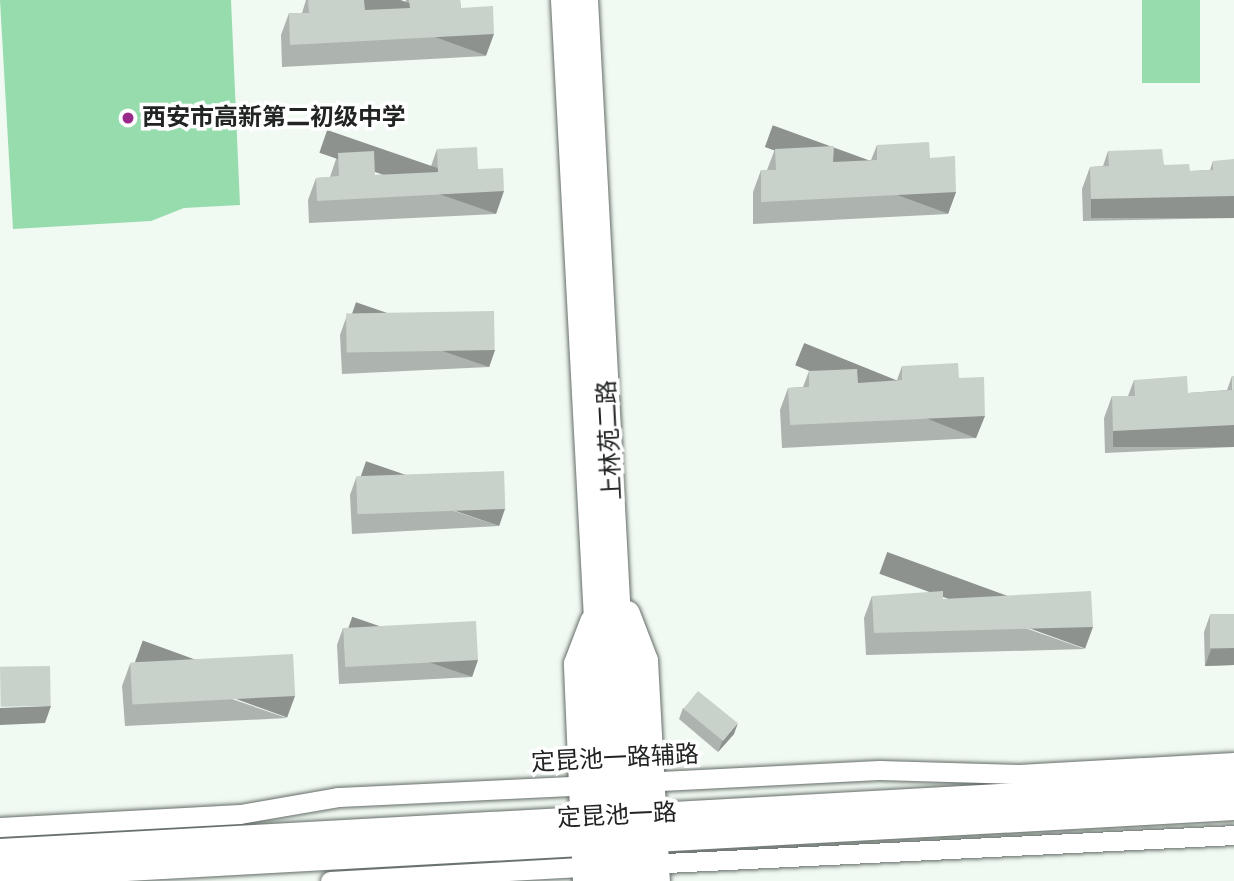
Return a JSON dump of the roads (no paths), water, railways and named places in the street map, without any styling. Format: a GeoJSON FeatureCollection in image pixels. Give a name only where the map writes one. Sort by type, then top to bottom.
{"type":"FeatureCollection","features":[{"type":"Feature","properties":{"kind":"main road","name":"上林苑二路"},"geometry":{"type":"LineString","coordinates":[[564,0],[597,614],[617,784]]}},
{"type":"Feature","properties":{"kind":"main road","name":"上林苑二路"},"geometry":{"type":"LineString","coordinates":[[585,0],[618,591],[617,784],[620,851]]}},
{"type":"Feature","properties":{"kind":"main road","name":"定昆池一路"},"geometry":{"type":"LineString","coordinates":[[0,852],[620,851],[1234,783]]}},
{"type":"Feature","properties":{"kind":"main road"},"geometry":{"type":"LineString","coordinates":[[617,784],[620,851]]}},
{"type":"Feature","properties":{"kind":"main road","name":"定昆池一路"},"geometry":{"type":"LineString","coordinates":[[0,875],[620,851],[1234,807]]}},
{"type":"Feature","properties":{"kind":"street","name":"定昆池一路辅路"},"geometry":{"type":"LineString","coordinates":[[0,827],[240,814],[338,797],[879,770],[1019,774],[1234,762]]}},
{"type":"Feature","properties":{"kind":"street"},"geometry":{"type":"LineString","coordinates":[[330,881],[620,851],[1234,835]]}},
{"type":"Feature","properties":{"kind":"place","name":"西安市高新第二初级中学"},"geometry":{"type":"Point","coordinates":[128,118]}}]}
